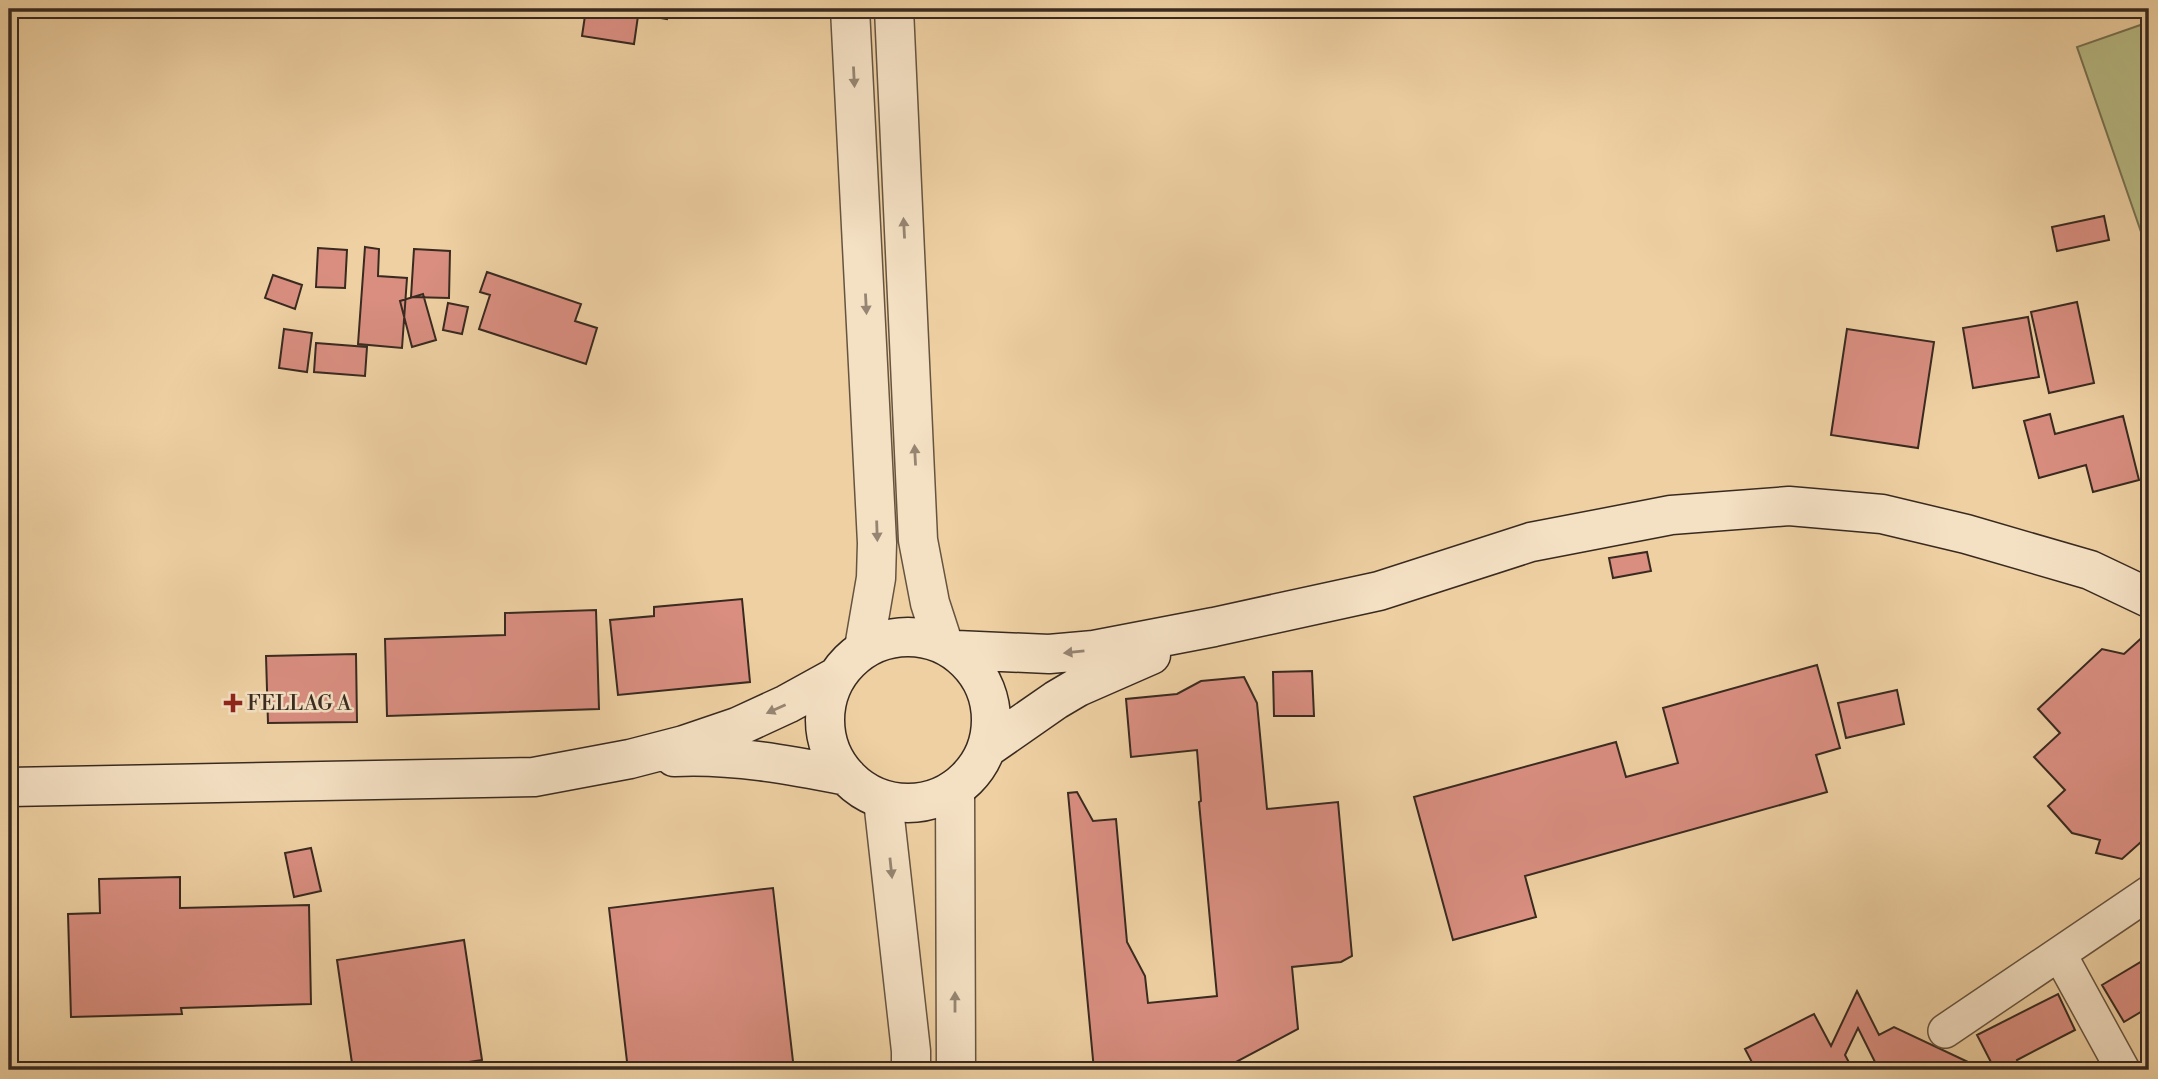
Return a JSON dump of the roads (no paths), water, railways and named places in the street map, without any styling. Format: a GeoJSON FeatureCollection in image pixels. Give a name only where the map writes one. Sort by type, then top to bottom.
{"type":"FeatureCollection","features":[{"type":"Feature","properties":{"kind":"main road"},"geometry":{"type":"LineString","coordinates":[[850,9],[877,543],[876,578],[864,648]]}},
{"type":"Feature","properties":{"kind":"main road"},"geometry":{"type":"LineString","coordinates":[[894,9],[918,540],[930,603],[950,647],[975,669],[988,694],[992,721],[987,748],[979,764],[969,778],[955,789],[920,803],[883,800],[863,791],[847,776],[832,754],[825,728],[826,702],[836,677],[848,661],[864,648],[883,639],[923,637],[950,647],[1069,653],[1213,627],[1379,591],[1531,541],[1671,515],[1789,506],[1882,514],[1966,534],[2090,570],[2149,598]]}},
{"type":"Feature","properties":{"kind":"main road"},"geometry":{"type":"LineString","coordinates":[[987,748],[1078,687],[1213,627]]}},
{"type":"Feature","properties":{"kind":"main road"},"geometry":{"type":"LineString","coordinates":[[9,787],[534,778],[684,745],[737,727],[788,704],[836,677]]}},
{"type":"Feature","properties":{"kind":"main road"},"geometry":{"type":"LineString","coordinates":[[630,759],[739,759],[847,776]]}},
{"type":"Feature","properties":{"kind":"main road"},"geometry":{"type":"LineString","coordinates":[[955,789],[956,1070]]}},
{"type":"Feature","properties":{"kind":"main road"},"geometry":{"type":"LineString","coordinates":[[883,800],[911,1070]]}},
{"type":"Feature","properties":{"kind":"street"},"geometry":{"type":"LineString","coordinates":[[1945,1031],[2149,893]]}},
{"type":"Feature","properties":{"kind":"street"},"geometry":{"type":"LineString","coordinates":[[2060,955],[2123,1070]]}},
{"type":"Feature","properties":{"kind":"place","name":"FELLAG A"},"geometry":{"type":"Point","coordinates":[233,703]}}]}
